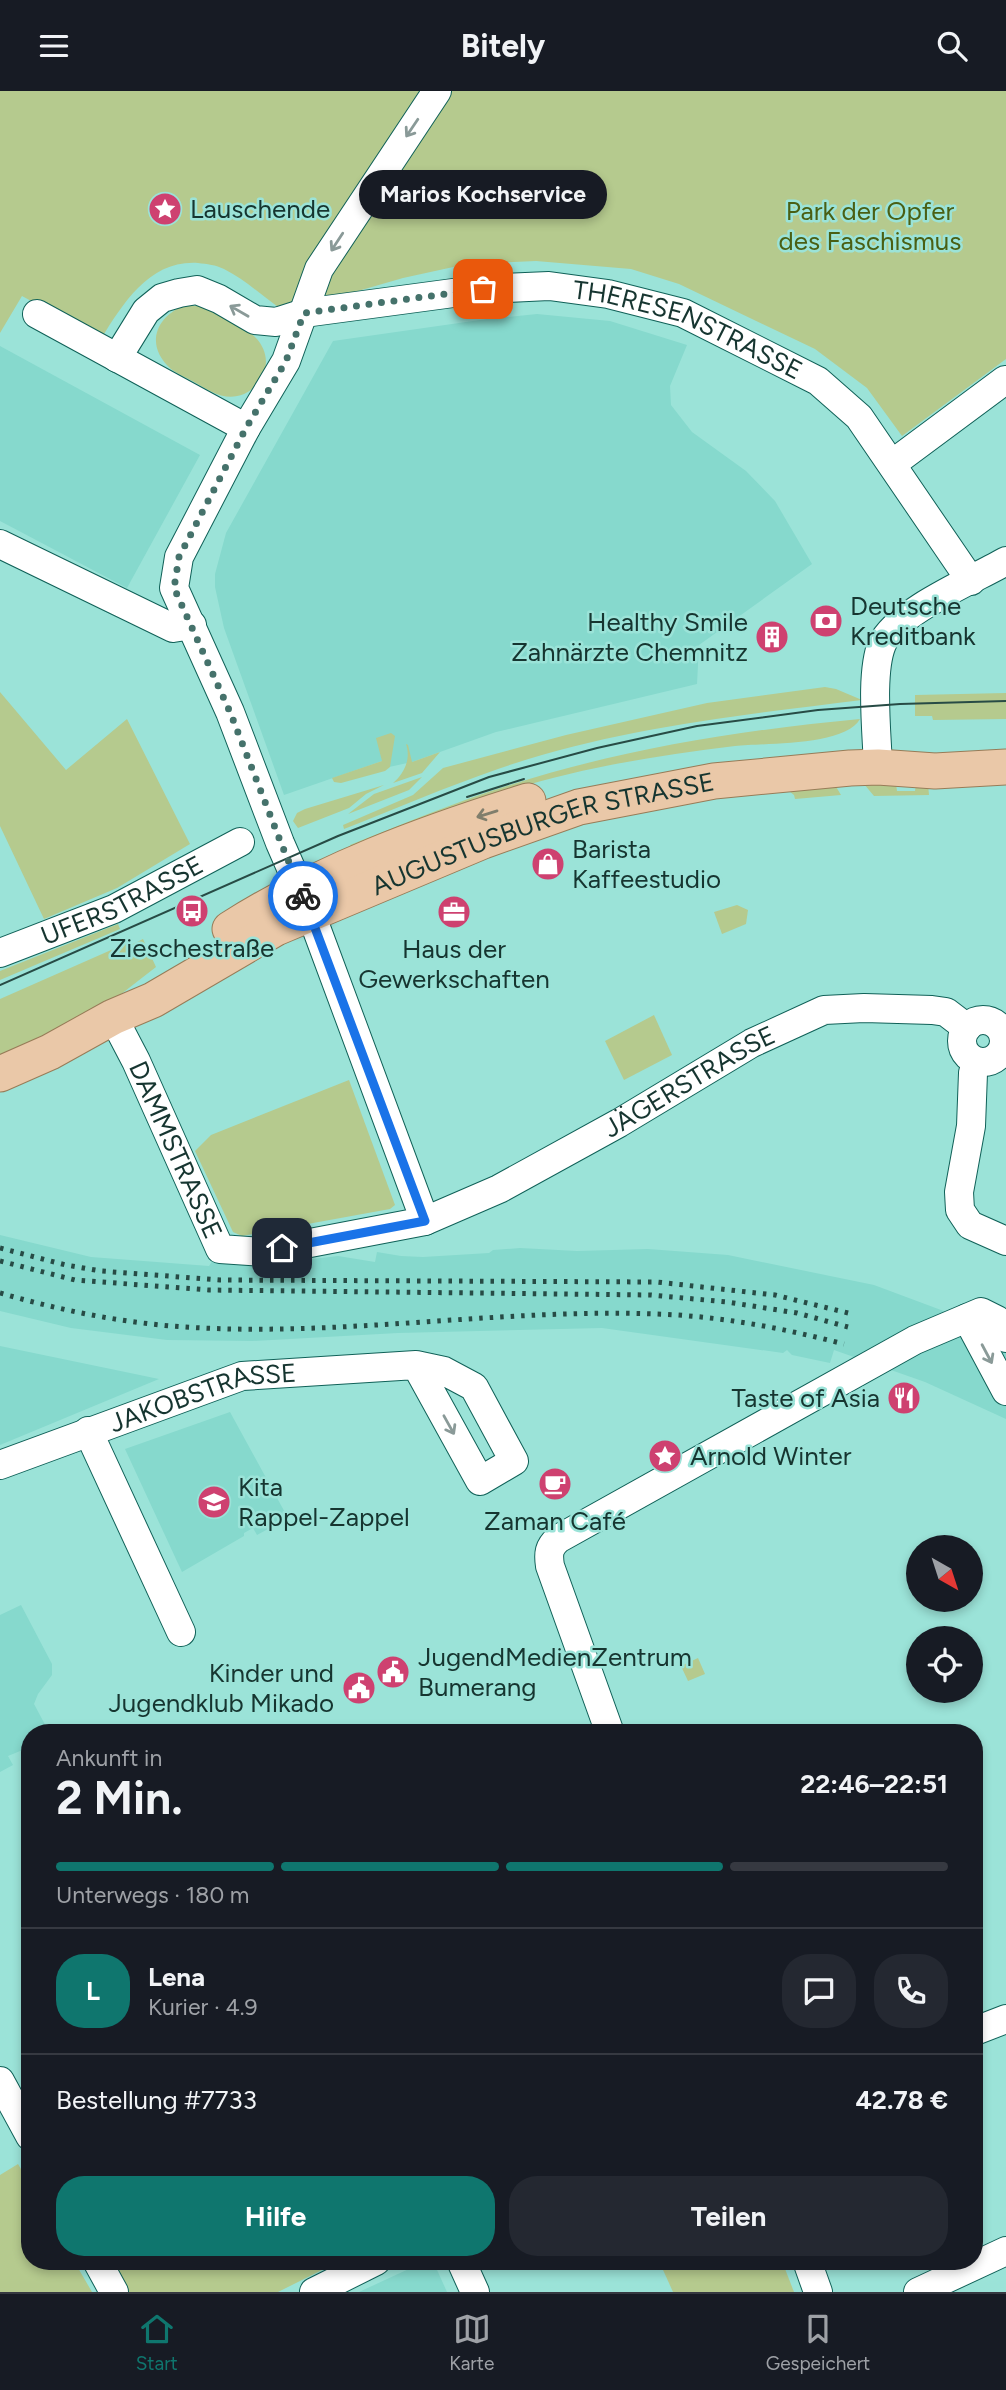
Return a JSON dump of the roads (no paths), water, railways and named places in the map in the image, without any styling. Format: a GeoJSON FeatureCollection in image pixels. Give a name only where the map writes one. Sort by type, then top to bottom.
{"type":"FeatureCollection","features":[{"type":"Feature","properties":{"kind":"main road","name":"AUGUSTUSBURGER STRASSE"},"geometry":{"type":"LineString","coordinates":[[0,1074],[50,1052],[113,1017],[153,1000],[262,936],[306,902],[579,807],[714,781],[878,759],[1006,747]]}},
{"type":"Feature","properties":{"kind":"main road","name":"AUGUSTUSBURGER STRASSE"},"geometry":{"type":"LineString","coordinates":[[878,759],[935,771],[1006,767]]}},
{"type":"Feature","properties":{"kind":"street"},"geometry":{"type":"LineString","coordinates":[[425,1221],[306,902],[255,835],[230,712],[174,588],[179,557],[246,428],[286,361],[319,269],[436,91]]}},
{"type":"Feature","properties":{"kind":"street","name":"THERESENSTRASSE"},"geometry":{"type":"LineString","coordinates":[[304,313],[483,289],[549,286],[608,294],[669,308],[818,381],[859,417],[971,581]]}},
{"type":"Feature","properties":{"kind":"street"},"geometry":{"type":"LineString","coordinates":[[117,358],[146,311],[162,298],[179,293],[197,291],[219,299],[255,320],[276,321],[304,313]]}},
{"type":"Feature","properties":{"kind":"street"},"geometry":{"type":"LineString","coordinates":[[37,314],[246,428]]}},
{"type":"Feature","properties":{"kind":"street"},"geometry":{"type":"LineString","coordinates":[[892,464],[1005,380]]}},
{"type":"Feature","properties":{"kind":"street"},"geometry":{"type":"LineString","coordinates":[[0,544],[173,628],[192,625]]}},
{"type":"Feature","properties":{"kind":"street"},"geometry":{"type":"LineString","coordinates":[[878,759],[876,689],[879,656],[889,631],[905,618],[1006,561]]}},
{"type":"Feature","properties":{"kind":"street","name":"UFERSTRASSE"},"geometry":{"type":"LineString","coordinates":[[0,953],[114,909],[255,835]]}},
{"type":"Feature","properties":{"kind":"street","name":"JÄGERSTRASSE"},"geometry":{"type":"LineString","coordinates":[[425,1221],[510,1183],[600,1135],[752,1043],[824,1010],[864,1008],[939,1011],[956,1018],[967,1028]]}},
{"type":"Feature","properties":{"kind":"street","name":"DAMMSTRASSE"},"geometry":{"type":"LineString","coordinates":[[113,1017],[131,1049],[220,1249],[263,1252],[425,1221]]}},
{"type":"Feature","properties":{"kind":"street"},"geometry":{"type":"LineString","coordinates":[[985,1020],[997,1025],[1004,1037],[1003,1050],[1000,1056],[987,1063],[976,1062],[968,1057],[962,1046],[962,1039],[971,1024],[985,1020]]}},
{"type":"Feature","properties":{"kind":"street"},"geometry":{"type":"LineString","coordinates":[[976,1062],[973,1073],[971,1126],[958,1192],[960,1208],[970,1225],[1006,1241]]}},
{"type":"Feature","properties":{"kind":"street"},"geometry":{"type":"LineString","coordinates":[[607,1724],[550,1566],[548,1554],[551,1545],[915,1340],[981,1312],[997,1320],[1006,1338]]}},
{"type":"Feature","properties":{"kind":"street"},"geometry":{"type":"LineString","coordinates":[[967,1318],[1006,1391]]}},
{"type":"Feature","properties":{"kind":"street","name":"JAKOBSTRASSE"},"geometry":{"type":"LineString","coordinates":[[0,1465],[242,1376],[416,1365]]}},
{"type":"Feature","properties":{"kind":"street"},"geometry":{"type":"LineString","coordinates":[[88,1431],[181,1632]]}},
{"type":"Feature","properties":{"kind":"street"},"geometry":{"type":"LineString","coordinates":[[983,2028],[1006,2019]]}},
{"type":"Feature","properties":{"kind":"street"},"geometry":{"type":"LineString","coordinates":[[0,2081],[20,2126]]}},
{"type":"Feature","properties":{"kind":"street"},"geometry":{"type":"LineString","coordinates":[[983,2262],[1006,2251]]}},
{"type":"Feature","properties":{"kind":"street"},"geometry":{"type":"LineString","coordinates":[[102,2270],[114,2292]]}},
{"type":"Feature","properties":{"kind":"street"},"geometry":{"type":"LineString","coordinates":[[314,2292],[358,2270]]}},
{"type":"Feature","properties":{"kind":"street"},"geometry":{"type":"LineString","coordinates":[[465,2270],[475,2292]]}},
{"type":"Feature","properties":{"kind":"street"},"geometry":{"type":"LineString","coordinates":[[810,2270],[818,2292]]}},
{"type":"Feature","properties":{"kind":"street"},"geometry":{"type":"LineString","coordinates":[[918,2292],[965,2270]]}},
{"type":"Feature","properties":{"kind":"tram line"},"geometry":{"type":"LineString","coordinates":[[0,985],[338,836],[489,777],[597,748],[697,726],[818,710],[1006,701]]}},
{"type":"Feature","properties":{"kind":"tram line"},"geometry":{"type":"LineString","coordinates":[[467,797],[524,779]]}},
{"type":"Feature","properties":{"kind":"railway"},"geometry":{"type":"LineString","coordinates":[[0,1248],[101,1271],[220,1280],[657,1282],[775,1295],[852,1314]]}},
{"type":"Feature","properties":{"kind":"railway"},"geometry":{"type":"LineString","coordinates":[[0,1261],[75,1280],[209,1290],[651,1295],[727,1302],[797,1313],[848,1327]]}},
{"type":"Feature","properties":{"kind":"railway"},"geometry":{"type":"LineString","coordinates":[[0,1293],[85,1314],[171,1326],[292,1329],[535,1315],[656,1314],[751,1324],[844,1344]]}},
{"type":"Feature","properties":{"kind":"place","name":"Lauschende"},"geometry":{"type":"Point","coordinates":[165,209]}},
{"type":"Feature","properties":{"kind":"place","name":"Marios Kochservice"},"geometry":{"type":"Point","coordinates":[483,289]}},
{"type":"Feature","properties":{"kind":"place","name":"Deutsche Kreditbank"},"geometry":{"type":"Point","coordinates":[826,621]}},
{"type":"Feature","properties":{"kind":"place","name":"Healthy Smile Zahnärzte Chemnitz"},"geometry":{"type":"Point","coordinates":[772,637]}},
{"type":"Feature","properties":{"kind":"place","name":"Barista Kaffeestudio"},"geometry":{"type":"Point","coordinates":[548,864]}},
{"type":"Feature","properties":{"kind":"place","name":"Zieschestraße"},"geometry":{"type":"Point","coordinates":[192,911]}},
{"type":"Feature","properties":{"kind":"place","name":"Haus der Gewerkschaften"},"geometry":{"type":"Point","coordinates":[454,912]}},
{"type":"Feature","properties":{"kind":"place","name":"Taste of Asia"},"geometry":{"type":"Point","coordinates":[904,1398]}},
{"type":"Feature","properties":{"kind":"place","name":"Arnold Winter"},"geometry":{"type":"Point","coordinates":[665,1456]}},
{"type":"Feature","properties":{"kind":"place","name":"Zaman Café"},"geometry":{"type":"Point","coordinates":[555,1484]}},
{"type":"Feature","properties":{"kind":"place","name":"Kita Rappel-Zappel"},"geometry":{"type":"Point","coordinates":[214,1502]}},
{"type":"Feature","properties":{"kind":"place","name":"JugendMedienZentrum Bumerang"},"geometry":{"type":"Point","coordinates":[393,1672]}},
{"type":"Feature","properties":{"kind":"place","name":"Kinder und Jugendklub Mikado"},"geometry":{"type":"Point","coordinates":[359,1688]}},
{"type":"Feature","properties":{"kind":"park label","name":"Park der Opfer des Faschismus"},"geometry":{"type":"Point","coordinates":[870,226]}}]}
